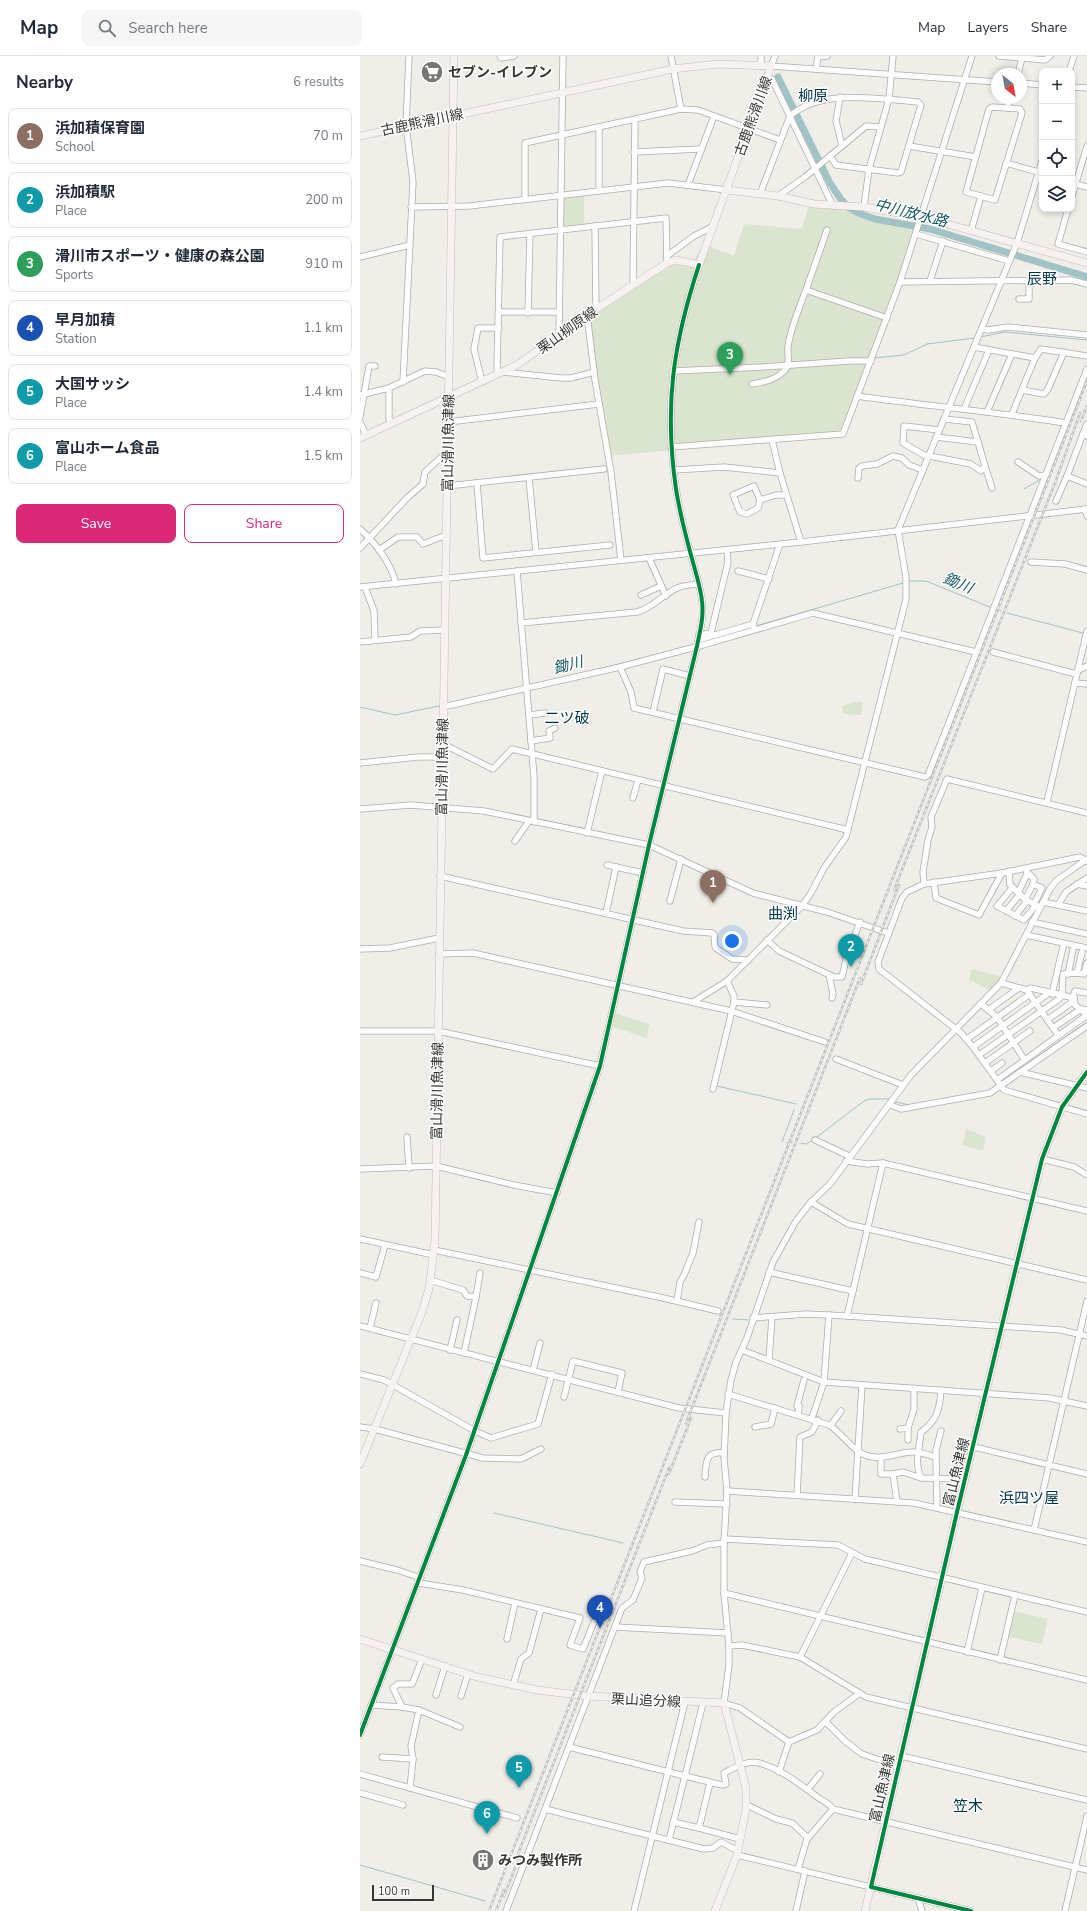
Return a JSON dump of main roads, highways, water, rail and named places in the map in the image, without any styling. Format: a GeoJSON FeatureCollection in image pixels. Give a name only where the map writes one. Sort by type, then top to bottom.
{"type":"FeatureCollection","features":[{"type":"Feature","properties":{"kind":"main road","name":"富山滑川魚津線"},"geometry":{"type":"LineString","coordinates":[[360,1464],[422,1312],[430,1280],[434,1253],[454,56]]}},
{"type":"Feature","properties":{"kind":"main road","name":"古鹿熊滑川線"},"geometry":{"type":"LineString","coordinates":[[360,136],[673,69],[718,64],[771,66],[727,190]]}},
{"type":"Feature","properties":{"kind":"main road"},"geometry":{"type":"LineString","coordinates":[[727,190],[778,196],[833,206],[864,207],[922,218],[1087,263]]}},
{"type":"Feature","properties":{"kind":"main road","name":"栗山柳原線"},"geometry":{"type":"LineString","coordinates":[[363,436],[517,365],[667,260],[676,260],[699,265],[727,190]]}},
{"type":"Feature","properties":{"kind":"main road","name":"富山魚津線"},"geometry":{"type":"LineString","coordinates":[[865,1911],[957,1512],[974,1447],[1016,1263],[1042,1159],[1062,1107],[1087,1072]]}},
{"type":"Feature","properties":{"kind":"main road","name":"栗山追分線"},"geometry":{"type":"LineString","coordinates":[[360,1639],[468,1674],[513,1685],[587,1696],[724,1703],[746,1788],[747,1805],[737,1853],[715,1911]]}},
{"type":"Feature","properties":{"kind":"waterway","name":"中川放水路"},"geometry":{"type":"LineString","coordinates":[[778,77],[830,183],[849,208],[875,219],[930,229],[1087,277]]}},
{"type":"Feature","properties":{"kind":"waterway"},"geometry":{"type":"LineString","coordinates":[[980,337],[1005,332],[1087,340]]}},
{"type":"Feature","properties":{"kind":"waterway"},"geometry":{"type":"LineString","coordinates":[[874,358],[904,355],[927,344],[975,338]]}},
{"type":"Feature","properties":{"kind":"waterway"},"geometry":{"type":"LineString","coordinates":[[1024,489],[1041,479]]}},
{"type":"Feature","properties":{"kind":"waterway","name":"鋤川"},"geometry":{"type":"LineString","coordinates":[[910,581],[926,581],[992,608]]}},
{"type":"Feature","properties":{"kind":"waterway","name":"鋤川"},"geometry":{"type":"LineString","coordinates":[[756,626],[903,583]]}},
{"type":"Feature","properties":{"kind":"waterway","name":"鋤川"},"geometry":{"type":"LineString","coordinates":[[1007,613],[1083,633]]}},
{"type":"Feature","properties":{"kind":"waterway","name":"鋤川"},"geometry":{"type":"LineString","coordinates":[[703,642],[753,627]]}},
{"type":"Feature","properties":{"kind":"waterway","name":"鋤川"},"geometry":{"type":"LineString","coordinates":[[595,670],[691,646]]}},
{"type":"Feature","properties":{"kind":"waterway","name":"鋤川"},"geometry":{"type":"LineString","coordinates":[[360,707],[395,715],[439,706]]}},
{"type":"Feature","properties":{"kind":"waterway"},"geometry":{"type":"LineString","coordinates":[[1002,1081],[1087,1022]]}},
{"type":"Feature","properties":{"kind":"waterway"},"geometry":{"type":"LineString","coordinates":[[717,1086],[796,1104]]}},
{"type":"Feature","properties":{"kind":"waterway"},"geometry":{"type":"LineString","coordinates":[[921,1103],[954,1097]]}},
{"type":"Feature","properties":{"kind":"waterway"},"geometry":{"type":"LineString","coordinates":[[817,1137],[864,1101],[869,1099],[889,1099]]}},
{"type":"Feature","properties":{"kind":"waterway"},"geometry":{"type":"LineString","coordinates":[[896,1102],[909,1105]]}},
{"type":"Feature","properties":{"kind":"waterway"},"geometry":{"type":"LineString","coordinates":[[782,1142],[794,1110]]}},
{"type":"Feature","properties":{"kind":"waterway"},"geometry":{"type":"LineString","coordinates":[[801,1143],[806,1144],[813,1140]]}},
{"type":"Feature","properties":{"kind":"waterway"},"geometry":{"type":"LineString","coordinates":[[787,1143],[792,1142]]}},
{"type":"Feature","properties":{"kind":"waterway"},"geometry":{"type":"LineString","coordinates":[[709,1312],[714,1313]]}},
{"type":"Feature","properties":{"kind":"waterway"},"geometry":{"type":"LineString","coordinates":[[733,1319],[748,1320]]}},
{"type":"Feature","properties":{"kind":"waterway"},"geometry":{"type":"LineString","coordinates":[[494,1513],[623,1543]]}},
{"type":"Feature","properties":{"kind":"waterway"},"geometry":{"type":"LineString","coordinates":[[360,1865],[485,1901]]}},
{"type":"Feature","properties":{"kind":"railway"},"geometry":{"type":"LineString","coordinates":[[489,1911],[1087,381]]}},
{"type":"Feature","properties":{"kind":"railway"},"geometry":{"type":"LineString","coordinates":[[1081,421],[1087,406]]}},
{"type":"Feature","properties":{"kind":"railway"},"geometry":{"type":"LineString","coordinates":[[894,890],[1055,483],[1080,413]]}},
{"type":"Feature","properties":{"kind":"railway"},"geometry":{"type":"LineString","coordinates":[[861,984],[899,885]]}},
{"type":"Feature","properties":{"kind":"railway"},"geometry":{"type":"LineString","coordinates":[[686,1423],[860,978]]}},
{"type":"Feature","properties":{"kind":"railway"},"geometry":{"type":"LineString","coordinates":[[669,1474],[691,1418]]}},
{"type":"Feature","properties":{"kind":"railway"},"geometry":{"type":"LineString","coordinates":[[516,1859],[669,1468]]}},
{"type":"Feature","properties":{"kind":"railway"},"geometry":{"type":"LineString","coordinates":[[504,1896],[520,1855]]}},
{"type":"Feature","properties":{"kind":"railway"},"geometry":{"type":"LineString","coordinates":[[496,1911],[504,1890]]}},
{"type":"Feature","properties":{"kind":"place","name":"セブン-イレブン"},"geometry":{"type":"Point","coordinates":[432,72]}},
{"type":"Feature","properties":{"kind":"place","name":"滑川市スポーツ・健康の森公園"},"geometry":{"type":"Point","coordinates":[730,375]}},
{"type":"Feature","properties":{"kind":"place","name":"浜加積保育園"},"geometry":{"type":"Point","coordinates":[713,903]}},
{"type":"Feature","properties":{"kind":"place","name":"浜加積駅"},"geometry":{"type":"Point","coordinates":[851,967]}},
{"type":"Feature","properties":{"kind":"place","name":"早月加積"},"geometry":{"type":"Point","coordinates":[600,1628]}},
{"type":"Feature","properties":{"kind":"place","name":"大国サッシ"},"geometry":{"type":"Point","coordinates":[519,1788]}},
{"type":"Feature","properties":{"kind":"place","name":"富山ホーム食品"},"geometry":{"type":"Point","coordinates":[487,1834]}},
{"type":"Feature","properties":{"kind":"place","name":"みつみ製作所"},"geometry":{"type":"Point","coordinates":[483,1860]}},
{"type":"Feature","properties":{"kind":"district","name":"柳原"},"geometry":{"type":"Point","coordinates":[813,96]}},
{"type":"Feature","properties":{"kind":"district","name":"辰野"},"geometry":{"type":"Point","coordinates":[1042,279]}},
{"type":"Feature","properties":{"kind":"district","name":"二ツ破"},"geometry":{"type":"Point","coordinates":[567,718]}},
{"type":"Feature","properties":{"kind":"district","name":"曲渕"},"geometry":{"type":"Point","coordinates":[783,914]}},
{"type":"Feature","properties":{"kind":"district","name":"浜四ツ屋"},"geometry":{"type":"Point","coordinates":[1029,1498]}},
{"type":"Feature","properties":{"kind":"district","name":"笠木"},"geometry":{"type":"Point","coordinates":[968,1806]}}]}
